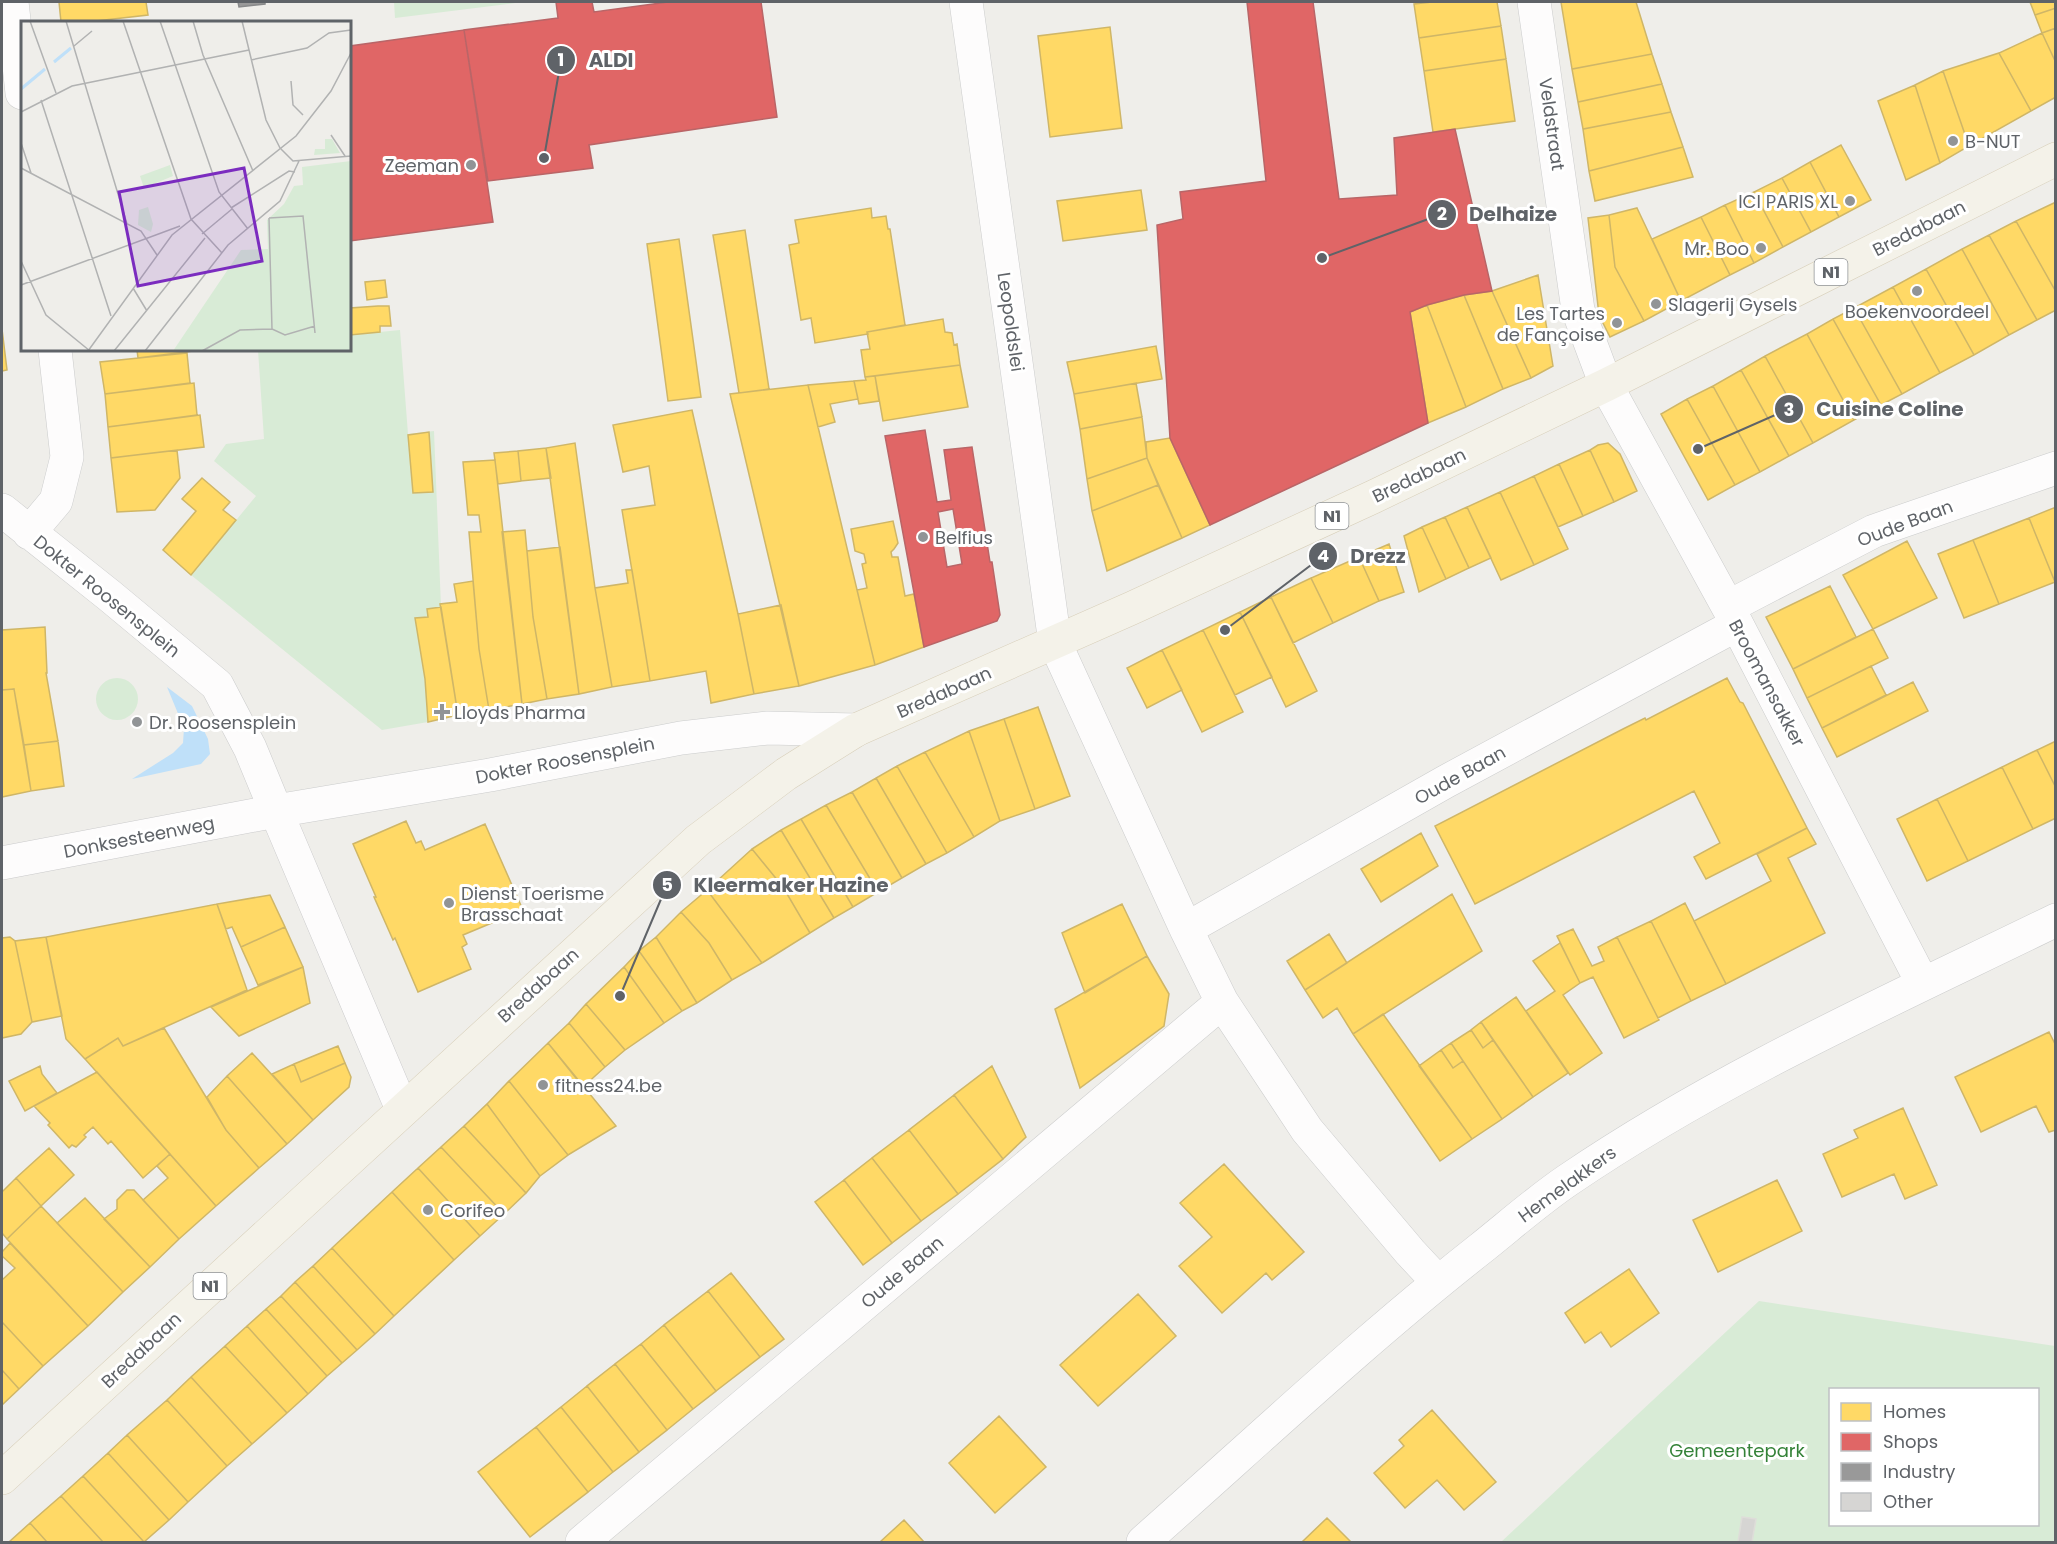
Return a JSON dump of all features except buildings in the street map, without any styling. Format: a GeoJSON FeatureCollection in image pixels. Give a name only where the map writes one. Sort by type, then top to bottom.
{"type":"FeatureCollection","features":[{"type":"Feature","properties":{"kind":"main road","name":"Bredabaan"},"geometry":{"type":"LineString","coordinates":[[2,1478],[698,840],[786,774],[856,730],[1055,643],[1373,497],[1606,385],[2055,159]]}},
{"type":"Feature","properties":{"kind":"street"},"geometry":{"type":"LineString","coordinates":[[12,2],[21,84]]}},
{"type":"Feature","properties":{"kind":"street","name":"Leopoldslei"},"geometry":{"type":"LineString","coordinates":[[966,2],[1055,643]]}},
{"type":"Feature","properties":{"kind":"street","name":"Veldstraat"},"geometry":{"type":"LineString","coordinates":[[1534,2],[1578,310],[1606,385]]}},
{"type":"Feature","properties":{"kind":"street"},"geometry":{"type":"LineString","coordinates":[[29,533],[56,501],[67,458],[55,351]]}},
{"type":"Feature","properties":{"kind":"street","name":"Broomansakker"},"geometry":{"type":"LineString","coordinates":[[1606,385],[1732,616],[1923,984]]}},
{"type":"Feature","properties":{"kind":"street","name":"Oude Baan"},"geometry":{"type":"LineString","coordinates":[[1186,929],[1732,616],[1874,531],[2055,468]]}},
{"type":"Feature","properties":{"kind":"street","name":"Dokter Roosensplein"},"geometry":{"type":"LineString","coordinates":[[2,510],[217,685],[250,748],[402,1109]]}},
{"type":"Feature","properties":{"kind":"street"},"geometry":{"type":"LineString","coordinates":[[1055,643],[1186,929],[1222,1002],[1307,1130],[1438,1282]]}},
{"type":"Feature","properties":{"kind":"street","name":"Dokter Roosensplein"},"geometry":{"type":"LineString","coordinates":[[276,811],[490,775],[681,738],[768,728],[856,730]]}},
{"type":"Feature","properties":{"kind":"street","name":"Donksesteenweg"},"geometry":{"type":"LineString","coordinates":[[2,863],[276,811]]}},
{"type":"Feature","properties":{"kind":"street","name":"Hemelakkers"},"geometry":{"type":"LineString","coordinates":[[1143,1542],[1438,1282],[1565,1182],[1630,1139],[1719,1087],[2055,920]]}},
{"type":"Feature","properties":{"kind":"street","name":"Oude Baan"},"geometry":{"type":"LineString","coordinates":[[582,1542],[1222,1002]]}},
{"type":"Feature","properties":{"kind":"green space"},"geometry":{"type":"Polygon","coordinates":[[[394,2],[523,2],[395,18],[394,2]]]}},
{"type":"Feature","properties":{"kind":"green space"},"geometry":{"type":"Polygon","coordinates":[[[400,330],[408,434],[434,431],[441,607],[428,617],[416,618],[425,679],[428,722],[382,730],[191,575],[256,496],[214,461],[226,444],[264,439],[258,351],[351,351],[351,335],[400,330]]]}},
{"type":"Feature","properties":{"kind":"green space"},"geometry":{"type":"Polygon","coordinates":[[[117,678],[125,679],[132,684],[137,691],[137,707],[132,714],[125,719],[117,720],[109,719],[102,714],[97,707],[96,699],[97,691],[102,684],[109,679],[117,678]]]}},
{"type":"Feature","properties":{"kind":"green space","name":"Gemeentepark"},"geometry":{"type":"Polygon","coordinates":[[[1759,1301],[2055,1346],[2055,1542],[1501,1542],[1759,1301]]]}},
{"type":"Feature","properties":{"kind":"water"},"geometry":{"type":"Polygon","coordinates":[[[167,687],[192,706],[208,739],[210,754],[201,764],[132,779],[173,753],[183,743],[184,728],[167,687]]]}},
{"type":"Feature","properties":{"kind":"place","name":"B-NUT"},"geometry":{"type":"Point","coordinates":[1953,141]}},
{"type":"Feature","properties":{"kind":"place","name":"ALDI"},"geometry":{"type":"Point","coordinates":[544,158]}},
{"type":"Feature","properties":{"kind":"place","name":"Zeeman"},"geometry":{"type":"Point","coordinates":[471,165]}},
{"type":"Feature","properties":{"kind":"place","name":"ICI PARIS XL"},"geometry":{"type":"Point","coordinates":[1850,201]}},
{"type":"Feature","properties":{"kind":"place","name":"Mr. Boo"},"geometry":{"type":"Point","coordinates":[1761,248]}},
{"type":"Feature","properties":{"kind":"place","name":"Delhaize"},"geometry":{"type":"Point","coordinates":[1322,258]}},
{"type":"Feature","properties":{"kind":"place","name":"Boekenvoordeel"},"geometry":{"type":"Point","coordinates":[1917,291]}},
{"type":"Feature","properties":{"kind":"place","name":"Slagerij Gysels"},"geometry":{"type":"Point","coordinates":[1656,304]}},
{"type":"Feature","properties":{"kind":"place","name":"Les Tartes de Fançoise"},"geometry":{"type":"Point","coordinates":[1617,323]}},
{"type":"Feature","properties":{"kind":"place","name":"Cuisine Coline"},"geometry":{"type":"Point","coordinates":[1698,449]}},
{"type":"Feature","properties":{"kind":"place","name":"Belfius"},"geometry":{"type":"Point","coordinates":[923,537]}},
{"type":"Feature","properties":{"kind":"place","name":"Drezz"},"geometry":{"type":"Point","coordinates":[1225,630]}},
{"type":"Feature","properties":{"kind":"place","name":"Lloyds Pharma"},"geometry":{"type":"Point","coordinates":[442,712]}},
{"type":"Feature","properties":{"kind":"place","name":"Dr. Roosensplein"},"geometry":{"type":"Point","coordinates":[137,722]}},
{"type":"Feature","properties":{"kind":"place","name":"Dienst Toerisme Brasschaat"},"geometry":{"type":"Point","coordinates":[449,903]}},
{"type":"Feature","properties":{"kind":"place","name":"Kleermaker Hazine"},"geometry":{"type":"Point","coordinates":[620,996]}},
{"type":"Feature","properties":{"kind":"place","name":"fitness24.be"},"geometry":{"type":"Point","coordinates":[543,1085]}},
{"type":"Feature","properties":{"kind":"place","name":"Corifeo"},"geometry":{"type":"Point","coordinates":[428,1210]}}]}
